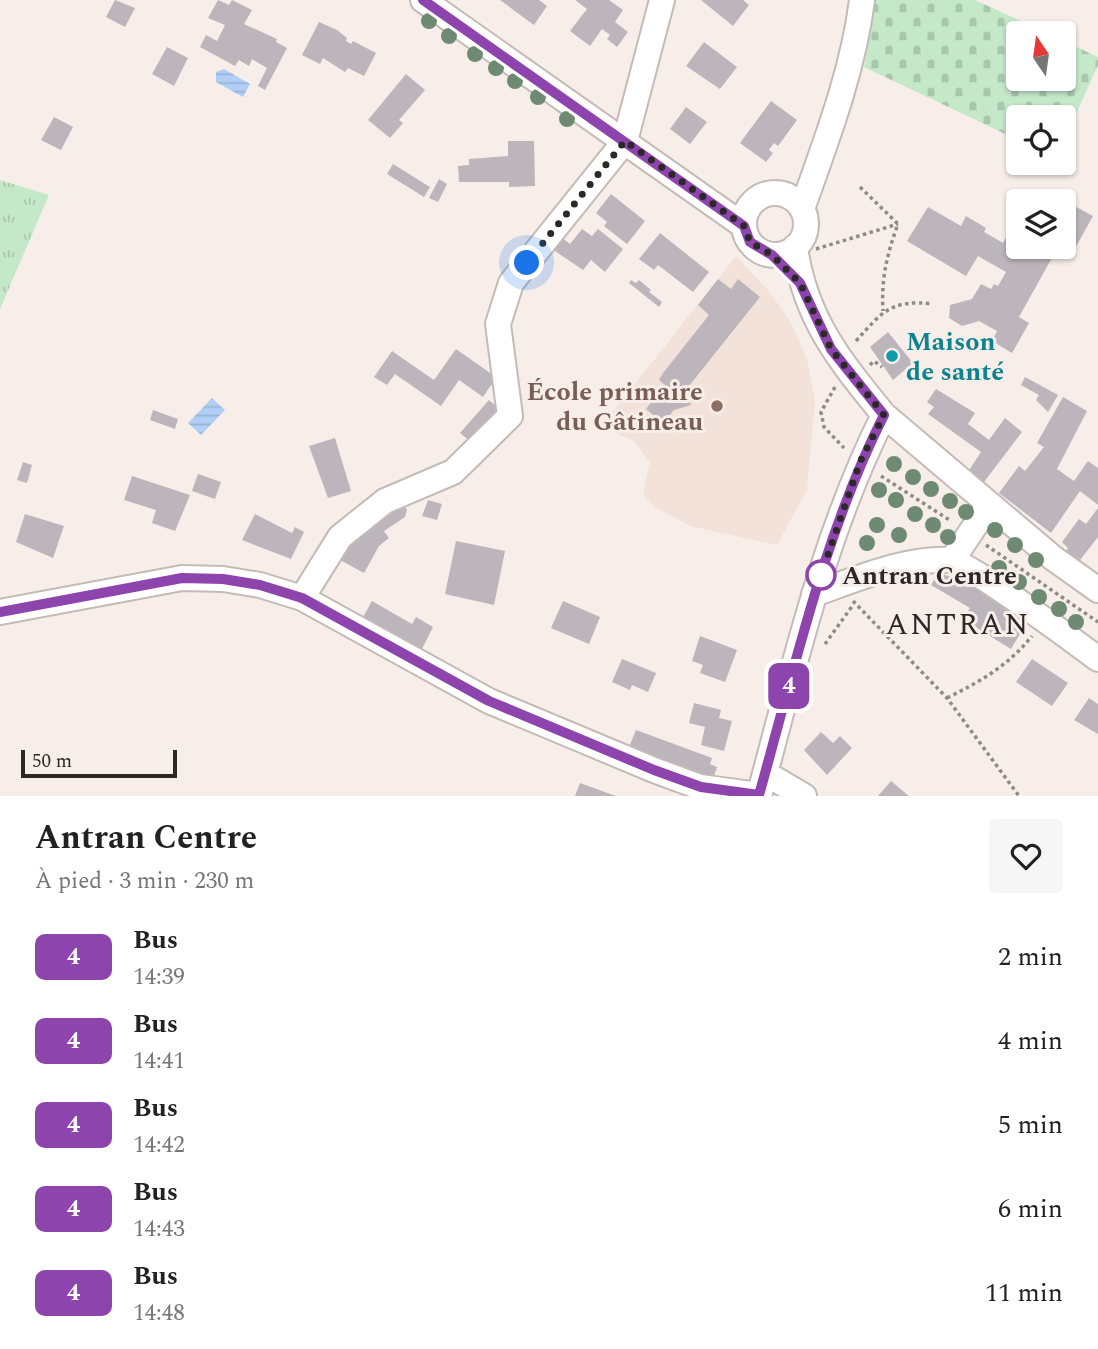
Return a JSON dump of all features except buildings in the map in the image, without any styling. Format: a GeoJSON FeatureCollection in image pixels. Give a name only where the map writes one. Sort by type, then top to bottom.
{"type":"FeatureCollection","features":[{"type":"Feature","properties":{"kind":"street"},"geometry":{"type":"LineString","coordinates":[[423,0],[711,200],[744,226],[750,242],[802,250]]}},
{"type":"Feature","properties":{"kind":"street"},"geometry":{"type":"LineString","coordinates":[[302,598],[340,537],[385,501],[453,472],[510,416],[498,324],[511,283],[625,141],[662,0]]}},
{"type":"Feature","properties":{"kind":"street"},"geometry":{"type":"LineString","coordinates":[[862,0],[848,71],[802,209],[805,229],[800,283],[831,349],[884,415],[1053,558],[1098,590]]}},
{"type":"Feature","properties":{"kind":"street"},"geometry":{"type":"LineString","coordinates":[[744,226],[752,202],[760,196],[779,193],[814,175]]}},
{"type":"Feature","properties":{"kind":"street"},"geometry":{"type":"LineString","coordinates":[[779,193],[788,195],[802,209]]}},
{"type":"Feature","properties":{"kind":"street"},"geometry":{"type":"LineString","coordinates":[[711,200],[752,202]]}},
{"type":"Feature","properties":{"kind":"street"},"geometry":{"type":"LineString","coordinates":[[761,788],[814,594],[860,462],[884,415]]}},
{"type":"Feature","properties":{"kind":"street"},"geometry":{"type":"LineString","coordinates":[[952,560],[989,505]]}},
{"type":"Feature","properties":{"kind":"street"},"geometry":{"type":"LineString","coordinates":[[814,594],[892,567],[952,560],[1098,659]]}},
{"type":"Feature","properties":{"kind":"street"},"geometry":{"type":"LineString","coordinates":[[0,612],[182,578],[223,579],[260,585],[302,598],[489,701],[689,783],[761,788],[804,796]]}},
{"type":"Feature","properties":{"kind":"path"},"geometry":{"type":"LineString","coordinates":[[860,187],[898,224]]}},
{"type":"Feature","properties":{"kind":"path"},"geometry":{"type":"LineString","coordinates":[[802,250],[898,224]]}},
{"type":"Feature","properties":{"kind":"path"},"geometry":{"type":"LineString","coordinates":[[883,311],[881,289],[886,258],[898,224]]}},
{"type":"Feature","properties":{"kind":"path"},"geometry":{"type":"LineString","coordinates":[[839,585],[947,698],[1019,796]]}},
{"type":"Feature","properties":{"kind":"path"},"geometry":{"type":"LineString","coordinates":[[947,698],[993,675],[1018,653],[1044,620]]}},
{"type":"Feature","properties":{"kind":"shaded area","name":"École primaire du Gâtineau"},"geometry":{"type":"Polygon","coordinates":[[[736,256],[768,290],[791,322],[807,360],[815,400],[807,490],[777,545],[690,526],[657,508],[643,494],[650,462],[634,441],[618,434],[605,422],[736,256]]]}},
{"type":"Feature","properties":{"kind":"green space"},"geometry":{"type":"Polygon","coordinates":[[[875,0],[975,0],[1021,21],[1006,21],[1006,91],[1076,91],[1076,47],[1098,57],[1098,65],[1076,114],[1076,105],[1006,105],[1006,134],[864,67],[875,0]]]}},
{"type":"Feature","properties":{"kind":"green space"},"geometry":{"type":"Polygon","coordinates":[[[0,180],[49,195],[0,309],[0,180]]]}},
{"type":"Feature","properties":{"kind":"water"},"geometry":{"type":"Polygon","coordinates":[[[224,69],[250,84],[243,97],[216,82],[216,72],[224,69]]]}},
{"type":"Feature","properties":{"kind":"water"},"geometry":{"type":"Polygon","coordinates":[[[212,398],[225,410],[201,435],[188,423],[212,398]]]}},
{"type":"Feature","properties":{"kind":"bus line","name":"4"},"geometry":{"type":"LineString","coordinates":[[0,612],[182,578],[223,579],[260,585],[302,598],[489,701],[701,787],[759,795],[814,594],[860,462],[884,415],[831,349],[800,283],[772,255],[764,253],[750,242],[744,226],[711,200],[423,0]]}},
{"type":"Feature","properties":{"kind":"place","name":"Maison de santé"},"geometry":{"type":"Point","coordinates":[892,356]}},
{"type":"Feature","properties":{"kind":"place","name":"École primaire du Gâtineau"},"geometry":{"type":"Point","coordinates":[717,406]}},
{"type":"Feature","properties":{"kind":"place","name":"Antran Centre"},"geometry":{"type":"Point","coordinates":[821,575]}},
{"type":"Feature","properties":{"kind":"district","name":"ANTRAN"},"geometry":{"type":"Point","coordinates":[958,624]}},
{"type":"Feature","properties":{"kind":"route"},"geometry":{"type":"LineString","coordinates":[[527,263],[625,141],[744,226],[750,242],[764,253],[772,255],[800,283],[831,349],[884,415],[860,462],[821,575]]}}]}
